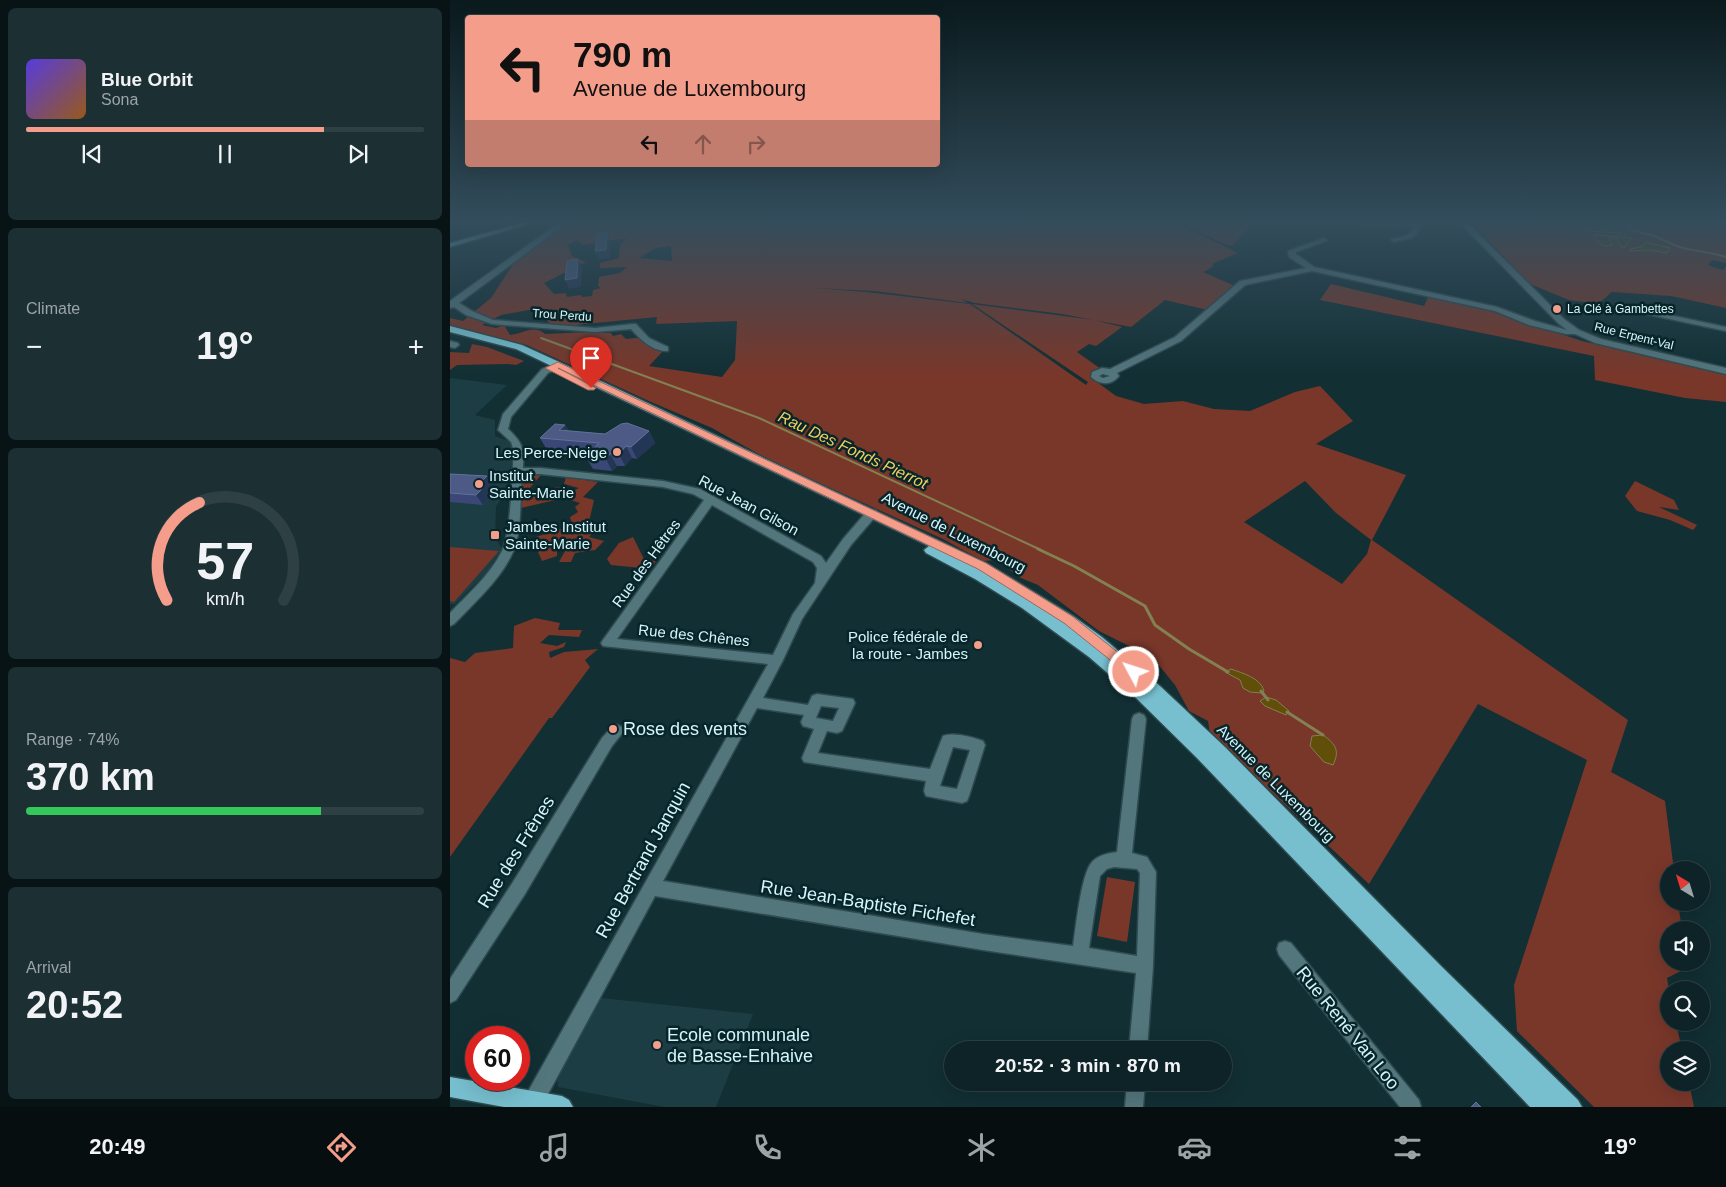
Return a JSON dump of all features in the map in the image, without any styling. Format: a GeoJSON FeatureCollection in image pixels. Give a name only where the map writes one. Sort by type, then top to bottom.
{"type":"FeatureCollection","features":[{"type":"Feature","properties":{"kind":"main road","name":"Avenue de Luxembourg"},"geometry":{"type":"LineString","coordinates":[[450,329],[519,347],[554,366],[869,516],[958,554],[1012,583],[1075,625],[1155,690],[1219,752],[1434,973],[1571,1107]]}},
{"type":"Feature","properties":{"kind":"main road","name":"Avenue de Luxembourg"},"geometry":{"type":"LineString","coordinates":[[450,333],[492,344],[554,366]]}},
{"type":"Feature","properties":{"kind":"main road","name":"Avenue de Luxembourg"},"geometry":{"type":"LineString","coordinates":[[869,516],[1005,590],[1074,637],[1117,672],[1209,759],[1545,1107]]}},
{"type":"Feature","properties":{"kind":"main road"},"geometry":{"type":"LineString","coordinates":[[450,1087],[562,1107]]}},
{"type":"Feature","properties":{"kind":"street"},"geometry":{"type":"LineString","coordinates":[[452,305],[498,272]]}},
{"type":"Feature","properties":{"kind":"street"},"geometry":{"type":"LineString","coordinates":[[1111,372],[1178,339],[1243,283],[1299,272]]}},
{"type":"Feature","properties":{"kind":"street"},"geometry":{"type":"LineString","coordinates":[[1324,272],[1497,309],[1532,323],[1566,332],[1576,332]]}},
{"type":"Feature","properties":{"kind":"street","name":"Rue Erpent-Val"},"geometry":{"type":"LineString","coordinates":[[1512,272],[1561,321],[1576,332],[1598,341],[1726,371]]}},
{"type":"Feature","properties":{"kind":"street","name":"Trou Perdu"},"geometry":{"type":"LineString","coordinates":[[452,305],[492,322],[595,330],[633,326],[646,340],[665,350]]}},
{"type":"Feature","properties":{"kind":"street"},"geometry":{"type":"LineString","coordinates":[[1635,309],[1726,329]]}},
{"type":"Feature","properties":{"kind":"street"},"geometry":{"type":"LineString","coordinates":[[450,621],[455,610],[489,579],[508,552],[512,536],[514,502],[519,471],[519,451],[515,441],[503,430],[504,422],[506,416],[554,366]]}},
{"type":"Feature","properties":{"kind":"street","name":"Rue Jean Gilson"},"geometry":{"type":"LineString","coordinates":[[519,471],[540,471],[663,484],[696,491],[817,559],[822,567],[819,584]]}},
{"type":"Feature","properties":{"kind":"street","name":"Rue des Hêtres"},"geometry":{"type":"LineString","coordinates":[[607,643],[710,500]]}},
{"type":"Feature","properties":{"kind":"street","name":"Rue Bertrand Janquin"},"geometry":{"type":"LineString","coordinates":[[533,1102],[789,637],[813,601],[819,584],[847,542],[869,516]]}},
{"type":"Feature","properties":{"kind":"street","name":"Rue des Chênes"},"geometry":{"type":"LineString","coordinates":[[607,643],[777,660]]}},
{"type":"Feature","properties":{"kind":"street"},"geometry":{"type":"LineString","coordinates":[[817,700],[848,704],[837,727],[808,722],[812,711],[817,700]]}},
{"type":"Feature","properties":{"kind":"street"},"geometry":{"type":"LineString","coordinates":[[753,702],[812,711]]}},
{"type":"Feature","properties":{"kind":"street"},"geometry":{"type":"LineString","coordinates":[[1124,860],[1139,719]]}},
{"type":"Feature","properties":{"kind":"street"},"geometry":{"type":"LineString","coordinates":[[823,725],[809,758],[935,776]]}},
{"type":"Feature","properties":{"kind":"street","name":"Rue des Frênes"},"geometry":{"type":"LineString","coordinates":[[450,994],[518,888],[607,742],[617,731]]}},
{"type":"Feature","properties":{"kind":"street"},"geometry":{"type":"LineString","coordinates":[[1080,955],[1093,874],[1104,861],[1124,860],[1142,862],[1148,872],[1145,966],[1139,1041]]}},
{"type":"Feature","properties":{"kind":"street","name":"Rue Jean-Baptiste Fichefet"},"geometry":{"type":"LineString","coordinates":[[651,887],[1145,966]]}},
{"type":"Feature","properties":{"kind":"street","name":"Rue René Van Loo"},"geometry":{"type":"LineString","coordinates":[[1285,949],[1412,1107]]}},
{"type":"Feature","properties":{"kind":"street"},"geometry":{"type":"LineString","coordinates":[[1134,1107],[1135,1091]]}},
{"type":"Feature","properties":{"kind":"shaded area"},"geometry":{"type":"Polygon","coordinates":[[[508,272],[567,272],[544,283],[554,294],[566,293],[567,297],[592,296],[593,290],[601,288],[598,286],[599,277],[622,272],[1204,272],[1233,285],[1208,310],[1165,300],[1131,327],[1094,320],[1122,327],[1096,346],[1089,344],[1077,352],[1101,369],[1092,376],[1093,379],[1116,396],[1144,404],[1183,401],[1214,409],[1250,411],[1295,392],[1320,386],[1353,421],[1316,444],[1406,475],[1372,540],[1628,720],[1611,772],[1665,801],[1673,861],[1660,861],[1660,911],[1679,911],[1681,921],[1660,921],[1660,971],[1681,971],[1667,978],[1668,981],[1660,981],[1660,1031],[1678,1031],[1680,1041],[1660,1041],[1660,1091],[1691,1091],[1694,1107],[1594,1107],[1517,1031],[1514,985],[1587,760],[1478,704],[1369,884],[1210,734],[1208,721],[1189,711],[1175,685],[1153,658],[1099,631],[1038,585],[1021,578],[996,560],[983,561],[943,539],[775,463],[712,428],[527,345],[450,326],[450,318],[463,321],[491,298],[508,272]],[[814,288],[970,304],[1086,385],[1088,382],[972,304],[1093,320],[1062,314],[975,303],[961,299],[968,303],[875,291],[814,288]],[[534,309],[501,315],[482,325],[496,328],[504,325],[510,335],[528,330],[537,330],[545,334],[588,332],[611,333],[613,336],[621,334],[626,339],[644,337],[665,349],[649,366],[722,377],[735,360],[737,321],[656,324],[657,317],[554,327],[534,309]],[[1305,481],[1244,522],[1342,584],[1367,554],[1371,540],[1336,513],[1305,481]]]}},
{"type":"Feature","properties":{"kind":"shaded area"},"geometry":{"type":"Polygon","coordinates":[[[1518,272],[1726,272],[1726,308],[1671,296],[1612,292],[1598,304],[1569,300],[1530,284],[1518,272]]]}},
{"type":"Feature","properties":{"kind":"shaded area"},"geometry":{"type":"Polygon","coordinates":[[[1331,284],[1424,306],[1428,297],[1498,313],[1582,341],[1726,374],[1726,402],[1685,398],[1595,380],[1594,356],[1320,300],[1331,284]]]}},
{"type":"Feature","properties":{"kind":"shaded area"},"geometry":{"type":"Polygon","coordinates":[[[472,344],[487,347],[524,361],[516,365],[457,365],[450,370],[450,352],[469,353],[472,344]]]}},
{"type":"Feature","properties":{"kind":"shaded area","name":"Institut Sainte-Marie"},"geometry":{"type":"Polygon","coordinates":[[[450,378],[507,385],[475,415],[495,420],[495,436],[511,442],[512,461],[505,494],[496,506],[495,537],[502,549],[486,573],[455,604],[450,604],[450,378]]]}},
{"type":"Feature","properties":{"kind":"shaded area"},"geometry":{"type":"Polygon","coordinates":[[[529,474],[541,475],[528,490],[534,492],[559,487],[571,492],[579,488],[564,484],[566,477],[598,482],[583,497],[594,500],[589,522],[598,527],[589,537],[604,541],[595,550],[575,553],[571,562],[559,562],[565,551],[577,547],[579,543],[557,550],[557,556],[542,561],[538,552],[544,545],[536,537],[572,525],[570,517],[578,512],[575,507],[580,503],[564,498],[521,508],[522,481],[529,474]]]}},
{"type":"Feature","properties":{"kind":"shaded area"},"geometry":{"type":"Polygon","coordinates":[[[1635,481],[1674,500],[1679,510],[1659,507],[1697,525],[1693,530],[1670,520],[1637,511],[1625,496],[1635,481]]]}},
{"type":"Feature","properties":{"kind":"shaded area"},"geometry":{"type":"Polygon","coordinates":[[[633,537],[644,559],[656,561],[651,569],[611,565],[607,559],[619,543],[633,537]]]}},
{"type":"Feature","properties":{"kind":"shaded area"},"geometry":{"type":"Polygon","coordinates":[[[450,547],[499,551],[454,602],[450,601],[450,547]]]}},
{"type":"Feature","properties":{"kind":"shaded area"},"geometry":{"type":"Polygon","coordinates":[[[535,618],[560,623],[558,630],[582,630],[579,637],[549,635],[540,643],[557,646],[566,642],[564,647],[549,652],[550,658],[564,652],[598,649],[585,660],[590,667],[552,718],[549,718],[450,857],[450,658],[465,662],[475,653],[513,648],[514,626],[535,618]]]}},
{"type":"Feature","properties":{"kind":"shaded area"},"geometry":{"type":"Polygon","coordinates":[[[1231,669],[1255,679],[1264,691],[1261,693],[1250,692],[1243,688],[1240,680],[1225,672],[1231,669]]]}},
{"type":"Feature","properties":{"kind":"shaded area"},"geometry":{"type":"Polygon","coordinates":[[[1266,697],[1276,700],[1289,711],[1286,715],[1265,706],[1260,701],[1266,697]]]}},
{"type":"Feature","properties":{"kind":"shaded area"},"geometry":{"type":"Polygon","coordinates":[[[1323,735],[1335,748],[1336,756],[1333,765],[1324,762],[1310,746],[1312,736],[1323,735]]]}},
{"type":"Feature","properties":{"kind":"shaded area"},"geometry":{"type":"Polygon","coordinates":[[[1107,877],[1135,882],[1127,942],[1097,936],[1107,877]]]}},
{"type":"Feature","properties":{"kind":"shaded area","name":"Ecole communale de Basse-Enhaive"},"geometry":{"type":"Polygon","coordinates":[[[601,998],[753,1014],[716,1107],[664,1107],[558,1087],[557,1076],[601,998]]]}},
{"type":"Feature","properties":{"kind":"building"},"geometry":{"type":"Polygon","coordinates":[[[566,272],[577,272],[577,278],[565,280],[566,272]]]}},
{"type":"Feature","properties":{"kind":"building"},"geometry":{"type":"Polygon","coordinates":[[[627,423],[649,431],[631,447],[626,446],[619,454],[610,454],[606,459],[586,457],[599,443],[540,438],[555,424],[565,425],[559,430],[605,434],[621,424],[627,423]]]}},
{"type":"Feature","properties":{"kind":"building"},"geometry":{"type":"Polygon","coordinates":[[[450,474],[487,476],[475,488],[482,489],[476,495],[450,493],[450,474]]]}},
{"type":"Feature","properties":{"kind":"building"},"geometry":{"type":"Polygon","coordinates":[[[1476,1102],[1481,1107],[1471,1107],[1476,1102]]]}},
{"type":"Feature","properties":{"kind":"waterway","name":"Rau Des Fonds Pierrot"},"geometry":{"type":"LineString","coordinates":[[541,338],[759,418],[1041,550]]}},
{"type":"Feature","properties":{"kind":"waterway","name":"Rau Des Fonds Pierrot"},"geometry":{"type":"LineString","coordinates":[[1038,549],[1074,566],[1145,606],[1155,625],[1189,649],[1228,672]]}},
{"type":"Feature","properties":{"kind":"waterway"},"geometry":{"type":"LineString","coordinates":[[1261,691],[1268,700]]}},
{"type":"Feature","properties":{"kind":"waterway"},"geometry":{"type":"LineString","coordinates":[[1287,712],[1323,735]]}},
{"type":"Feature","properties":{"kind":"place","name":"La Clé à Gambettes"},"geometry":{"type":"Point","coordinates":[1557,309]}},
{"type":"Feature","properties":{"kind":"place","name":"Les Perce-Neige"},"geometry":{"type":"Point","coordinates":[617,452]}},
{"type":"Feature","properties":{"kind":"place","name":"Institut Sainte-Marie"},"geometry":{"type":"Point","coordinates":[479,484]}},
{"type":"Feature","properties":{"kind":"place","name":"Jambes Institut Sainte-Marie"},"geometry":{"type":"Point","coordinates":[495,535]}},
{"type":"Feature","properties":{"kind":"place","name":"Police fédérale de la route - Jambes"},"geometry":{"type":"Point","coordinates":[978,645]}},
{"type":"Feature","properties":{"kind":"place","name":"Rose des vents"},"geometry":{"type":"Point","coordinates":[613,729]}},
{"type":"Feature","properties":{"kind":"place","name":"Ecole communale de Basse-Enhaive"},"geometry":{"type":"Point","coordinates":[657,1045]}},
{"type":"Feature","properties":{"kind":"route"},"geometry":{"type":"LineString","coordinates":[[591,388],[550,368],[558,365],[982,566],[1012,583],[1068,620],[1096,640],[1134,672]]}}]}
